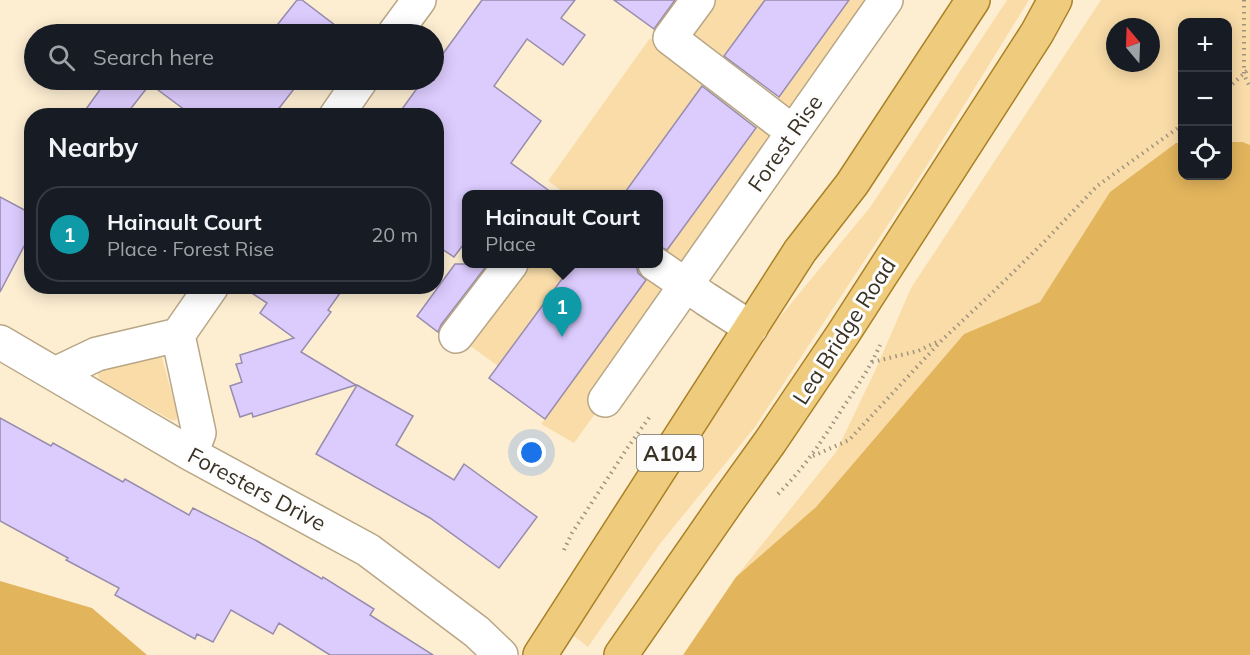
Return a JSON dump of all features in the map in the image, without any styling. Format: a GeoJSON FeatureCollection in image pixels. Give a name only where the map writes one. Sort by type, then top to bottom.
{"type":"FeatureCollection","features":[{"type":"Feature","properties":{"kind":"main road","name":"A104"},"geometry":{"type":"LineString","coordinates":[[540,655],[800,251],[852,184],[973,0]]}},
{"type":"Feature","properties":{"kind":"main road","name":"Lea Bridge Road"},"geometry":{"type":"LineString","coordinates":[[621,655],[843,334],[1037,33],[1055,0]]}},
{"type":"Feature","properties":{"kind":"street"},"geometry":{"type":"LineString","coordinates":[[401,24],[419,0]]}},
{"type":"Feature","properties":{"kind":"street"},"geometry":{"type":"LineString","coordinates":[[698,0],[670,38],[793,132]]}},
{"type":"Feature","properties":{"kind":"street","name":"Forest Rise"},"geometry":{"type":"LineString","coordinates":[[605,400],[886,0]]}},
{"type":"Feature","properties":{"kind":"street"},"geometry":{"type":"LineString","coordinates":[[342,108],[355,90]]}},
{"type":"Feature","properties":{"kind":"street"},"geometry":{"type":"LineString","coordinates":[[456,336],[508,268]]}},
{"type":"Feature","properties":{"kind":"street"},"geometry":{"type":"LineString","coordinates":[[661,268],[751,328]]}},
{"type":"Feature","properties":{"kind":"street"},"geometry":{"type":"LineString","coordinates":[[56,374],[96,354],[178,335],[206,294]]}},
{"type":"Feature","properties":{"kind":"street"},"geometry":{"type":"LineString","coordinates":[[178,335],[199,433],[192,454]]}},
{"type":"Feature","properties":{"kind":"street","name":"Foresters Drive"},"geometry":{"type":"LineString","coordinates":[[0,342],[192,454],[368,550],[477,632],[501,655]]}},
{"type":"Feature","properties":{"kind":"path"},"geometry":{"type":"LineString","coordinates":[[1244,0],[1244,75],[1250,87]]}},
{"type":"Feature","properties":{"kind":"path"},"geometry":{"type":"LineString","coordinates":[[1232,84],[1250,68]]}},
{"type":"Feature","properties":{"kind":"path"},"geometry":{"type":"LineString","coordinates":[[811,457],[849,440],[942,340],[1023,263],[1097,186],[1181,126]]}},
{"type":"Feature","properties":{"kind":"path"},"geometry":{"type":"LineString","coordinates":[[873,362],[918,351],[942,340]]}},
{"type":"Feature","properties":{"kind":"shaded area"},"geometry":{"type":"Polygon","coordinates":[[[715,0],[765,0],[715,68],[694,36],[697,24],[715,0]]]}},
{"type":"Feature","properties":{"kind":"shaded area"},"geometry":{"type":"Polygon","coordinates":[[[849,0],[886,0],[574,443],[541,424],[654,268],[663,268],[663,256],[849,0]]]}},
{"type":"Feature","properties":{"kind":"shaded area"},"geometry":{"type":"Polygon","coordinates":[[[1007,0],[1029,0],[926,167],[755,427],[659,545],[588,647],[574,636],[765,333],[871,206],[1007,0]]]}},
{"type":"Feature","properties":{"kind":"shaded area"},"geometry":{"type":"Polygon","coordinates":[[[1101,0],[1250,0],[1250,145],[1243,142],[1232,142],[1232,18],[1178,18],[1178,143],[1110,192],[1040,302],[964,334],[816,507],[736,577],[836,452],[911,288],[1101,0]]]}},
{"type":"Feature","properties":{"kind":"shaded area"},"geometry":{"type":"Polygon","coordinates":[[[650,38],[707,79],[626,190],[560,190],[548,181],[650,38]]]}},
{"type":"Feature","properties":{"kind":"shaded area"},"geometry":{"type":"Polygon","coordinates":[[[1232,142],[1243,142],[1250,145],[1250,655],[683,655],[736,577],[816,507],[964,334],[1040,302],[1110,192],[1178,143],[1178,180],[1232,180],[1232,142]]]}},
{"type":"Feature","properties":{"kind":"shaded area"},"geometry":{"type":"Polygon","coordinates":[[[520,268],[570,268],[498,366],[465,342],[520,268]]]}},
{"type":"Feature","properties":{"kind":"shaded area"},"geometry":{"type":"Polygon","coordinates":[[[157,356],[162,358],[178,417],[176,420],[171,420],[100,380],[98,376],[99,369],[157,356]]]}},
{"type":"Feature","properties":{"kind":"shaded area"},"geometry":{"type":"Polygon","coordinates":[[[0,581],[92,608],[147,655],[0,655],[0,581]]]}},
{"type":"Feature","properties":{"kind":"building"},"geometry":{"type":"Polygon","coordinates":[[[297,0],[302,0],[333,24],[278,24],[297,0]]]}},
{"type":"Feature","properties":{"kind":"building"},"geometry":{"type":"Polygon","coordinates":[[[482,0],[575,0],[561,18],[585,35],[563,65],[527,39],[494,86],[541,121],[511,163],[548,190],[462,190],[462,246],[454,257],[444,250],[444,108],[403,108],[416,90],[444,90],[444,52],[482,0]]]}},
{"type":"Feature","properties":{"kind":"building"},"geometry":{"type":"Polygon","coordinates":[[[614,0],[675,0],[654,29],[614,0]]]}},
{"type":"Feature","properties":{"kind":"building"},"geometry":{"type":"Polygon","coordinates":[[[765,0],[849,0],[779,97],[724,56],[765,0]]]}},
{"type":"Feature","properties":{"kind":"building"},"geometry":{"type":"Polygon","coordinates":[[[702,86],[756,128],[667,250],[663,248],[663,190],[627,190],[702,86]]]}},
{"type":"Feature","properties":{"kind":"building"},"geometry":{"type":"Polygon","coordinates":[[[100,90],[145,90],[131,108],[87,108],[100,90]]]}},
{"type":"Feature","properties":{"kind":"building"},"geometry":{"type":"Polygon","coordinates":[[[158,90],[293,90],[279,108],[182,108],[158,90]]]}},
{"type":"Feature","properties":{"kind":"building"},"geometry":{"type":"Polygon","coordinates":[[[0,197],[24,210],[24,246],[0,292],[0,197]]]}},
{"type":"Feature","properties":{"kind":"building"},"geometry":{"type":"Polygon","coordinates":[[[455,264],[462,264],[462,268],[485,268],[438,332],[417,316],[433,294],[444,294],[444,279],[455,264]]]}},
{"type":"Feature","properties":{"kind":"building"},"geometry":{"type":"Polygon","coordinates":[[[570,268],[637,268],[638,273],[646,280],[545,419],[489,378],[570,268]]]}},
{"type":"Feature","properties":{"kind":"building"},"geometry":{"type":"Polygon","coordinates":[[[253,294],[339,294],[328,310],[331,312],[301,352],[356,385],[253,417],[252,413],[240,417],[230,386],[242,382],[236,364],[242,363],[240,355],[294,338],[260,313],[267,303],[253,294]]]}},
{"type":"Feature","properties":{"kind":"building"},"geometry":{"type":"Polygon","coordinates":[[[357,385],[413,416],[396,445],[454,480],[464,464],[537,517],[499,568],[430,518],[316,454],[357,385]]]}},
{"type":"Feature","properties":{"kind":"building"},"geometry":{"type":"Polygon","coordinates":[[[0,418],[51,446],[53,443],[123,482],[125,479],[189,515],[193,508],[257,541],[322,579],[323,577],[374,609],[370,615],[433,655],[330,655],[279,623],[273,634],[231,610],[213,642],[197,634],[195,639],[115,595],[119,588],[0,521],[0,418]]]}},
{"type":"Feature","properties":{"kind":"place","name":"Hainault Court"},"geometry":{"type":"Point","coordinates":[562,337]}}]}
